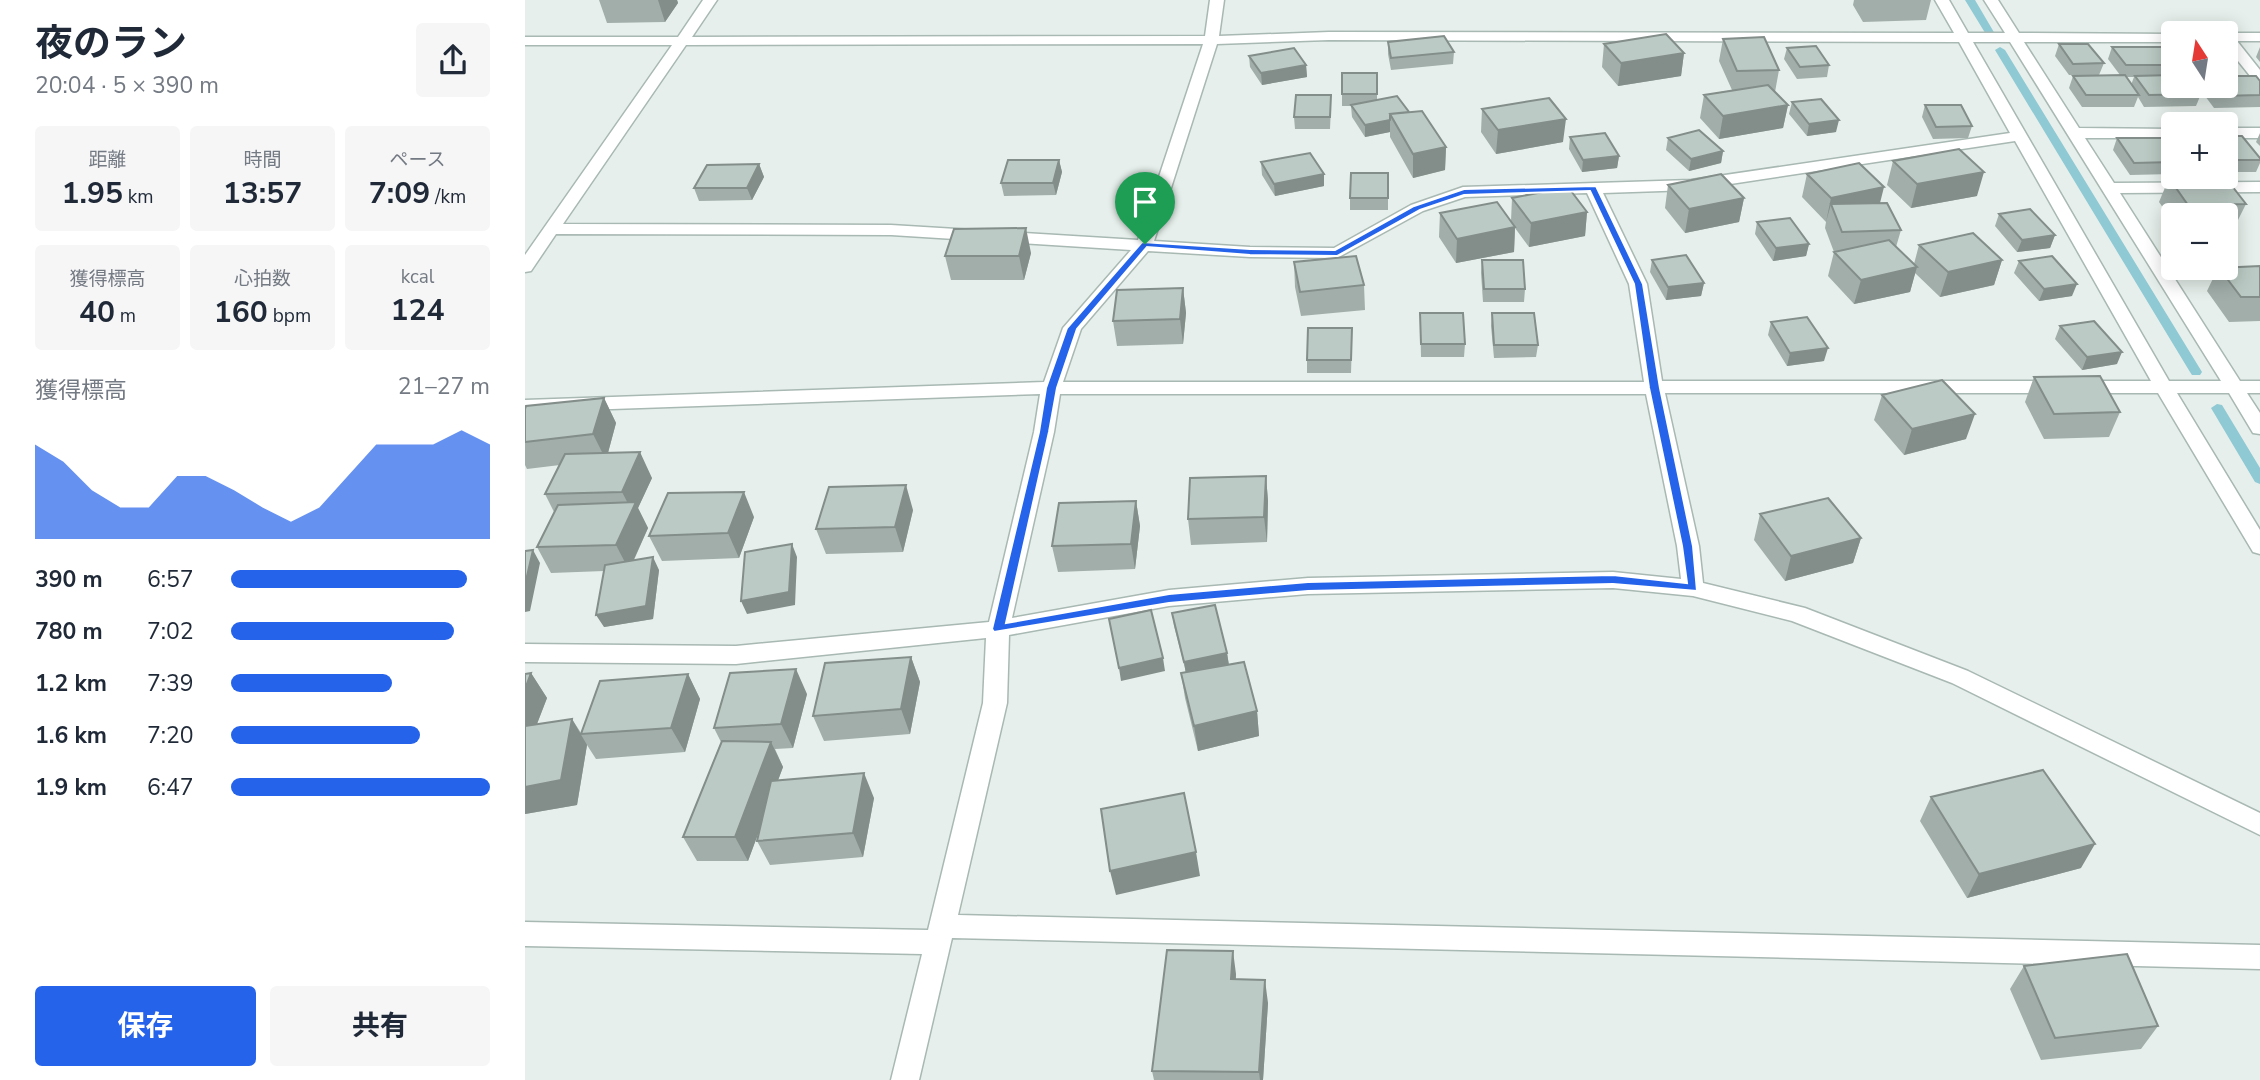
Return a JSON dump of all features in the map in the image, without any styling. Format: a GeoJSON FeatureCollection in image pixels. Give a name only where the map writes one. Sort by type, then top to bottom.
{"type":"FeatureCollection","features":[{"type":"Feature","properties":{"kind":"street"},"geometry":{"type":"LineString","coordinates":[[525,267],[710,0]]}},
{"type":"Feature","properties":{"kind":"street"},"geometry":{"type":"LineString","coordinates":[[905,1080],[995,703],[998,629],[1044,432],[1051,388],[1072,328],[1145,244],[1211,40],[1217,0]]}},
{"type":"Feature","properties":{"kind":"street"},"geometry":{"type":"LineString","coordinates":[[1943,0],[2164,388],[2260,547]]}},
{"type":"Feature","properties":{"kind":"street"},"geometry":{"type":"LineString","coordinates":[[1991,0],[2260,428]]}},
{"type":"Feature","properties":{"kind":"street"},"geometry":{"type":"LineString","coordinates":[[525,41],[1211,40],[1329,36],[2161,38]]}},
{"type":"Feature","properties":{"kind":"street"},"geometry":{"type":"LineString","coordinates":[[2238,37],[2260,37]]}},
{"type":"Feature","properties":{"kind":"street"},"geometry":{"type":"LineString","coordinates":[[2238,52],[2260,79]]}},
{"type":"Feature","properties":{"kind":"street"},"geometry":{"type":"LineString","coordinates":[[2074,133],[2161,133]]}},
{"type":"Feature","properties":{"kind":"street"},"geometry":{"type":"LineString","coordinates":[[2238,133],[2260,133]]}},
{"type":"Feature","properties":{"kind":"street"},"geometry":{"type":"LineString","coordinates":[[551,229],[891,230],[1250,252],[1337,253],[1417,208],[1464,192],[1691,185],[2021,136]]}},
{"type":"Feature","properties":{"kind":"street"},"geometry":{"type":"LineString","coordinates":[[2109,188],[2260,187]]}},
{"type":"Feature","properties":{"kind":"street"},"geometry":{"type":"LineString","coordinates":[[1593,188],[1638,284],[1654,388],[1688,546],[1693,588]]}},
{"type":"Feature","properties":{"kind":"street"},"geometry":{"type":"LineString","coordinates":[[525,406],[1051,388],[2260,387]]}},
{"type":"Feature","properties":{"kind":"street"},"geometry":{"type":"LineString","coordinates":[[525,653],[736,655],[998,629],[1169,598],[1308,586],[1613,580],[1693,588],[1797,614],[1960,677],[2260,825]]}},
{"type":"Feature","properties":{"kind":"street"},"geometry":{"type":"LineString","coordinates":[[525,933],[939,934],[2260,957]]}},
{"type":"Feature","properties":{"kind":"building"},"geometry":{"type":"Polygon","coordinates":[[[1666,34],[1684,53],[1621,63],[1604,44],[1666,34]]]}},
{"type":"Feature","properties":{"kind":"building"},"geometry":{"type":"Polygon","coordinates":[[[1444,36],[1454,52],[1391,58],[1388,42],[1444,36]]]}},
{"type":"Feature","properties":{"kind":"building"},"geometry":{"type":"Polygon","coordinates":[[[1764,37],[1779,70],[1737,71],[1723,39],[1764,37]]]}},
{"type":"Feature","properties":{"kind":"building"},"geometry":{"type":"Polygon","coordinates":[[[2059,44],[2088,44],[2104,63],[2073,64],[2059,44]]]}},
{"type":"Feature","properties":{"kind":"building"},"geometry":{"type":"Polygon","coordinates":[[[1816,46],[1829,65],[1800,67],[1787,48],[1816,46]]]}},
{"type":"Feature","properties":{"kind":"building"},"geometry":{"type":"Polygon","coordinates":[[[2112,47],[2161,47],[2161,65],[2126,65],[2112,47]]]}},
{"type":"Feature","properties":{"kind":"building"},"geometry":{"type":"Polygon","coordinates":[[[1294,48],[1306,65],[1261,73],[1249,56],[1294,48]]]}},
{"type":"Feature","properties":{"kind":"building"},"geometry":{"type":"Polygon","coordinates":[[[1342,73],[1377,73],[1377,94],[1342,94],[1342,73]]]}},
{"type":"Feature","properties":{"kind":"building"},"geometry":{"type":"Polygon","coordinates":[[[2125,75],[2139,95],[2086,95],[2073,76],[2125,75]]]}},
{"type":"Feature","properties":{"kind":"building"},"geometry":{"type":"Polygon","coordinates":[[[2161,75],[2161,95],[2149,95],[2135,76],[2161,75]]]}},
{"type":"Feature","properties":{"kind":"building"},"geometry":{"type":"Polygon","coordinates":[[[2238,76],[2256,76],[2260,81],[2260,95],[2238,96],[2238,76]]]}},
{"type":"Feature","properties":{"kind":"building"},"geometry":{"type":"Polygon","coordinates":[[[1768,85],[1788,105],[1723,116],[1704,95],[1768,85]]]}},
{"type":"Feature","properties":{"kind":"building"},"geometry":{"type":"Polygon","coordinates":[[[1296,95],[1331,95],[1330,117],[1294,117],[1296,95]]]}},
{"type":"Feature","properties":{"kind":"building"},"geometry":{"type":"Polygon","coordinates":[[[1397,96],[1409,112],[1390,114],[1390,120],[1365,125],[1351,105],[1397,96]]]}},
{"type":"Feature","properties":{"kind":"building"},"geometry":{"type":"Polygon","coordinates":[[[1549,98],[1566,119],[1498,130],[1482,109],[1549,98]]]}},
{"type":"Feature","properties":{"kind":"building"},"geometry":{"type":"Polygon","coordinates":[[[1821,99],[1839,120],[1809,124],[1792,102],[1821,99]]]}},
{"type":"Feature","properties":{"kind":"building"},"geometry":{"type":"Polygon","coordinates":[[[1925,105],[1961,105],[1972,126],[1936,127],[1925,105]]]}},
{"type":"Feature","properties":{"kind":"building"},"geometry":{"type":"Polygon","coordinates":[[[1422,111],[1446,147],[1413,154],[1390,114],[1422,111]]]}},
{"type":"Feature","properties":{"kind":"building"},"geometry":{"type":"Polygon","coordinates":[[[1699,130],[1723,151],[1691,159],[1668,138],[1699,130]]]}},
{"type":"Feature","properties":{"kind":"building"},"geometry":{"type":"Polygon","coordinates":[[[1605,133],[1619,156],[1583,160],[1570,137],[1605,133]]]}},
{"type":"Feature","properties":{"kind":"building"},"geometry":{"type":"Polygon","coordinates":[[[2238,136],[2242,136],[2260,160],[2238,160],[2238,136]]]}},
{"type":"Feature","properties":{"kind":"building"},"geometry":{"type":"Polygon","coordinates":[[[2117,138],[2161,138],[2161,162],[2134,163],[2117,138]]]}},
{"type":"Feature","properties":{"kind":"building"},"geometry":{"type":"Polygon","coordinates":[[[1959,149],[1984,172],[1917,184],[1893,161],[1959,149]]]}},
{"type":"Feature","properties":{"kind":"building"},"geometry":{"type":"Polygon","coordinates":[[[1310,153],[1324,174],[1274,184],[1261,162],[1310,153]]]}},
{"type":"Feature","properties":{"kind":"building"},"geometry":{"type":"Polygon","coordinates":[[[1008,160],[1059,160],[1053,183],[1001,183],[1008,160]]]}},
{"type":"Feature","properties":{"kind":"building"},"geometry":{"type":"Polygon","coordinates":[[[1859,163],[1884,187],[1831,198],[1807,174],[1859,163]]]}},
{"type":"Feature","properties":{"kind":"building"},"geometry":{"type":"Polygon","coordinates":[[[759,164],[747,188],[694,188],[707,165],[759,164]]]}},
{"type":"Feature","properties":{"kind":"building"},"geometry":{"type":"Polygon","coordinates":[[[1351,173],[1388,173],[1388,198],[1350,198],[1351,173]]]}},
{"type":"Feature","properties":{"kind":"building"},"geometry":{"type":"Polygon","coordinates":[[[1721,174],[1744,198],[1689,209],[1668,185],[1721,174]]]}},
{"type":"Feature","properties":{"kind":"building"},"geometry":{"type":"Polygon","coordinates":[[[1568,187],[1587,212],[1531,223],[1512,198],[1568,187]]]}},
{"type":"Feature","properties":{"kind":"building"},"geometry":{"type":"Polygon","coordinates":[[[2177,189],[2234,189],[2246,204],[2238,203],[2187,203],[2177,189]]]}},
{"type":"Feature","properties":{"kind":"building"},"geometry":{"type":"Polygon","coordinates":[[[1497,202],[1515,227],[1457,239],[1440,213],[1497,202]]]}},
{"type":"Feature","properties":{"kind":"building"},"geometry":{"type":"Polygon","coordinates":[[[1887,203],[1901,230],[1842,232],[1831,204],[1887,203]]]}},
{"type":"Feature","properties":{"kind":"building"},"geometry":{"type":"Polygon","coordinates":[[[2030,209],[2055,235],[2022,240],[1999,214],[2030,209]]]}},
{"type":"Feature","properties":{"kind":"building"},"geometry":{"type":"Polygon","coordinates":[[[1790,218],[1809,244],[1776,248],[1757,222],[1790,218]]]}},
{"type":"Feature","properties":{"kind":"building"},"geometry":{"type":"Polygon","coordinates":[[[1026,228],[1019,256],[945,256],[954,229],[1026,228]]]}},
{"type":"Feature","properties":{"kind":"building"},"geometry":{"type":"Polygon","coordinates":[[[1973,233],[2002,260],[1948,272],[1919,245],[1973,233]]]}},
{"type":"Feature","properties":{"kind":"building"},"geometry":{"type":"Polygon","coordinates":[[[1889,240],[1917,267],[1861,280],[1834,252],[1889,240]]]}},
{"type":"Feature","properties":{"kind":"building"},"geometry":{"type":"Polygon","coordinates":[[[1686,255],[1704,283],[1668,287],[1652,260],[1686,255]]]}},
{"type":"Feature","properties":{"kind":"building"},"geometry":{"type":"Polygon","coordinates":[[[1356,256],[1364,285],[1300,292],[1294,262],[1356,256]]]}},
{"type":"Feature","properties":{"kind":"building"},"geometry":{"type":"Polygon","coordinates":[[[2052,256],[2077,284],[2044,289],[2019,261],[2052,256]]]}},
{"type":"Feature","properties":{"kind":"building"},"geometry":{"type":"Polygon","coordinates":[[[1482,260],[1523,260],[1525,289],[1484,289],[1482,260]]]}},
{"type":"Feature","properties":{"kind":"building"},"geometry":{"type":"Polygon","coordinates":[[[2260,266],[2260,297],[2241,297],[2228,280],[2238,280],[2238,267],[2260,266]]]}},
{"type":"Feature","properties":{"kind":"building"},"geometry":{"type":"Polygon","coordinates":[[[1183,288],[1180,319],[1113,321],[1117,290],[1183,288]]]}},
{"type":"Feature","properties":{"kind":"building"},"geometry":{"type":"Polygon","coordinates":[[[1420,313],[1463,313],[1465,344],[1421,344],[1420,313]]]}},
{"type":"Feature","properties":{"kind":"building"},"geometry":{"type":"Polygon","coordinates":[[[1492,313],[1534,313],[1538,345],[1494,345],[1492,313]]]}},
{"type":"Feature","properties":{"kind":"building"},"geometry":{"type":"Polygon","coordinates":[[[1807,317],[1828,348],[1790,353],[1771,322],[1807,317]]]}},
{"type":"Feature","properties":{"kind":"building"},"geometry":{"type":"Polygon","coordinates":[[[2094,321],[2122,352],[2087,357],[2060,326],[2094,321]]]}},
{"type":"Feature","properties":{"kind":"building"},"geometry":{"type":"Polygon","coordinates":[[[1308,328],[1352,328],[1351,360],[1307,360],[1308,328]]]}},
{"type":"Feature","properties":{"kind":"building"},"geometry":{"type":"Polygon","coordinates":[[[2100,376],[2120,412],[2054,414],[2034,377],[2100,376]]]}},
{"type":"Feature","properties":{"kind":"building"},"geometry":{"type":"Polygon","coordinates":[[[1942,380],[1975,414],[1912,429],[1882,395],[1942,380]]]}},
{"type":"Feature","properties":{"kind":"building"},"geometry":{"type":"Polygon","coordinates":[[[604,398],[593,434],[525,442],[526,406],[604,398]]]}},
{"type":"Feature","properties":{"kind":"building"},"geometry":{"type":"Polygon","coordinates":[[[640,452],[622,492],[545,494],[565,454],[640,452]]]}},
{"type":"Feature","properties":{"kind":"building"},"geometry":{"type":"Polygon","coordinates":[[[1266,476],[1264,517],[1188,519],[1190,478],[1266,476]]]}},
{"type":"Feature","properties":{"kind":"building"},"geometry":{"type":"Polygon","coordinates":[[[906,485],[895,527],[816,529],[829,487],[906,485]]]}},
{"type":"Feature","properties":{"kind":"building"},"geometry":{"type":"Polygon","coordinates":[[[744,492],[728,533],[649,536],[668,493],[744,492]]]}},
{"type":"Feature","properties":{"kind":"building"},"geometry":{"type":"Polygon","coordinates":[[[1828,498],[1861,538],[1791,556],[1760,514],[1828,498]]]}},
{"type":"Feature","properties":{"kind":"building"},"geometry":{"type":"Polygon","coordinates":[[[1136,501],[1131,544],[1052,546],[1059,503],[1136,501]]]}},
{"type":"Feature","properties":{"kind":"building"},"geometry":{"type":"Polygon","coordinates":[[[636,502],[616,545],[537,547],[558,505],[636,502]]]}},
{"type":"Feature","properties":{"kind":"building"},"geometry":{"type":"Polygon","coordinates":[[[792,544],[789,592],[741,601],[745,552],[792,544]]]}},
{"type":"Feature","properties":{"kind":"building"},"geometry":{"type":"Polygon","coordinates":[[[533,550],[525,585],[525,551],[533,550]]]}},
{"type":"Feature","properties":{"kind":"building"},"geometry":{"type":"Polygon","coordinates":[[[653,557],[646,606],[596,615],[605,565],[653,557]]]}},
{"type":"Feature","properties":{"kind":"building"},"geometry":{"type":"Polygon","coordinates":[[[1215,605],[1227,653],[1184,662],[1172,613],[1215,605]]]}},
{"type":"Feature","properties":{"kind":"building"},"geometry":{"type":"Polygon","coordinates":[[[1151,610],[1163,658],[1119,668],[1109,619],[1151,610]]]}},
{"type":"Feature","properties":{"kind":"building"},"geometry":{"type":"Polygon","coordinates":[[[911,657],[901,709],[813,716],[825,663],[911,657]]]}},
{"type":"Feature","properties":{"kind":"building"},"geometry":{"type":"Polygon","coordinates":[[[1244,662],[1257,711],[1194,726],[1181,673],[1244,662]]]}},
{"type":"Feature","properties":{"kind":"building"},"geometry":{"type":"Polygon","coordinates":[[[796,669],[781,724],[714,728],[730,673],[796,669]]]}},
{"type":"Feature","properties":{"kind":"building"},"geometry":{"type":"Polygon","coordinates":[[[531,673],[525,689],[525,674],[531,673]]]}},
{"type":"Feature","properties":{"kind":"building"},"geometry":{"type":"Polygon","coordinates":[[[688,674],[671,728],[581,734],[600,681],[688,674]]]}},
{"type":"Feature","properties":{"kind":"building"},"geometry":{"type":"Polygon","coordinates":[[[572,719],[561,780],[525,787],[525,726],[572,719]]]}},
{"type":"Feature","properties":{"kind":"building"},"geometry":{"type":"Polygon","coordinates":[[[722,741],[771,742],[735,837],[683,837],[722,741]]]}},
{"type":"Feature","properties":{"kind":"building"},"geometry":{"type":"Polygon","coordinates":[[[2043,770],[2095,844],[1979,874],[1931,797],[2043,770]]]}},
{"type":"Feature","properties":{"kind":"building"},"geometry":{"type":"Polygon","coordinates":[[[864,773],[853,833],[757,841],[771,781],[864,773]]]}},
{"type":"Feature","properties":{"kind":"building"},"geometry":{"type":"Polygon","coordinates":[[[1184,793],[1196,852],[1110,871],[1101,809],[1184,793]]]}},
{"type":"Feature","properties":{"kind":"building"},"geometry":{"type":"Polygon","coordinates":[[[1167,950],[1233,951],[1231,979],[1265,980],[1259,1072],[1152,1071],[1167,950]]]}},
{"type":"Feature","properties":{"kind":"building"},"geometry":{"type":"Polygon","coordinates":[[[2127,954],[2158,1026],[2055,1038],[2024,966],[2127,954]]]}},
{"type":"Feature","properties":{"kind":"waterway"},"geometry":{"type":"LineString","coordinates":[[1970,0],[1990,34]]}},
{"type":"Feature","properties":{"kind":"waterway"},"geometry":{"type":"LineString","coordinates":[[2000,50],[2196,372]]}},
{"type":"Feature","properties":{"kind":"waterway"},"geometry":{"type":"LineString","coordinates":[[2217,408],[2260,479]]}},
{"type":"Feature","properties":{"kind":"route"},"geometry":{"type":"LineString","coordinates":[[1593,188],[1638,284],[1654,388],[1688,546],[1693,588],[1613,580],[1308,586],[1169,598],[998,629],[1044,432],[1051,388],[1072,328],[1145,244],[1250,252],[1337,253],[1417,208],[1464,192],[1593,188]]}}]}
